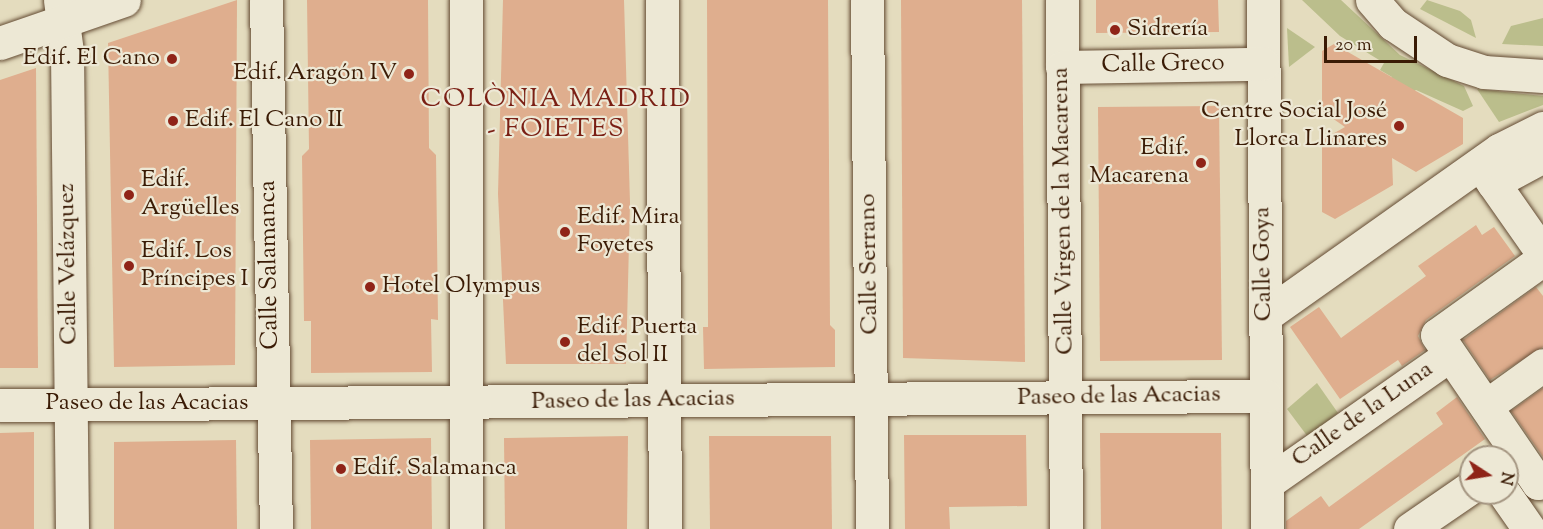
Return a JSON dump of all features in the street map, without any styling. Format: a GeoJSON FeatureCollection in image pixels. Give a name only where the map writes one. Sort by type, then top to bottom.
{"type":"FeatureCollection","features":[{"type":"Feature","properties":{"kind":"street"},"geometry":{"type":"LineString","coordinates":[[0,43],[63,9],[124,0]]}},
{"type":"Feature","properties":{"kind":"street","name":"Calle Salamanca"},"geometry":{"type":"LineString","coordinates":[[266,0],[276,529]]}},
{"type":"Feature","properties":{"kind":"street"},"geometry":{"type":"LineString","coordinates":[[466,0],[466,529]]}},
{"type":"Feature","properties":{"kind":"street"},"geometry":{"type":"LineString","coordinates":[[662,0],[665,529]]}},
{"type":"Feature","properties":{"kind":"street","name":"Calle Serrano"},"geometry":{"type":"LineString","coordinates":[[867,0],[872,529]]}},
{"type":"Feature","properties":{"kind":"street","name":"Calle Virgen de la Macarena"},"geometry":{"type":"LineString","coordinates":[[1062,0],[1066,529]]}},
{"type":"Feature","properties":{"kind":"street","name":"Calle Goya"},"geometry":{"type":"LineString","coordinates":[[1263,0],[1267,529]]}},
{"type":"Feature","properties":{"kind":"street"},"geometry":{"type":"LineString","coordinates":[[1372,0],[1393,24],[1447,60],[1484,72],[1543,76]]}},
{"type":"Feature","properties":{"kind":"street","name":"Calle Velázquez"},"geometry":{"type":"LineString","coordinates":[[63,9],[72,529]]}},
{"type":"Feature","properties":{"kind":"street","name":"Calle Greco"},"geometry":{"type":"LineString","coordinates":[[1062,67],[1263,64]]}},
{"type":"Feature","properties":{"kind":"street"},"geometry":{"type":"LineString","coordinates":[[1266,315],[1486,173],[1543,128]]}},
{"type":"Feature","properties":{"kind":"street"},"geometry":{"type":"LineString","coordinates":[[1486,173],[1543,156]]}},
{"type":"Feature","properties":{"kind":"street"},"geometry":{"type":"LineString","coordinates":[[1486,173],[1543,254]]}},
{"type":"Feature","properties":{"kind":"street","name":"Calle de la Luna"},"geometry":{"type":"LineString","coordinates":[[1267,483],[1450,355],[1437,335],[1543,259]]}},
{"type":"Feature","properties":{"kind":"street"},"geometry":{"type":"LineString","coordinates":[[1450,355],[1486,406],[1507,445]]}},
{"type":"Feature","properties":{"kind":"street"},"geometry":{"type":"LineString","coordinates":[[1486,406],[1543,365]]}},
{"type":"Feature","properties":{"kind":"street","name":"Paseo de las Acacias"},"geometry":{"type":"LineString","coordinates":[[0,405],[1266,396]]}},
{"type":"Feature","properties":{"kind":"street"},"geometry":{"type":"LineString","coordinates":[[1519,463],[1538,483],[1543,480]]}},
{"type":"Feature","properties":{"kind":"street"},"geometry":{"type":"LineString","coordinates":[[1410,529],[1459,495]]}},
{"type":"Feature","properties":{"kind":"street"},"geometry":{"type":"LineString","coordinates":[[1512,505],[1529,529]]}},
{"type":"Feature","properties":{"kind":"green space"},"geometry":{"type":"Polygon","coordinates":[[[1302,0],[1341,0],[1400,55],[1464,86],[1473,106],[1463,111],[1416,90],[1405,97],[1392,90],[1392,77],[1380,70],[1384,63],[1340,36],[1302,0]]]}},
{"type":"Feature","properties":{"kind":"green space"},"geometry":{"type":"Polygon","coordinates":[[[1427,0],[1460,11],[1471,20],[1476,38],[1420,9],[1427,0]]]}},
{"type":"Feature","properties":{"kind":"green space"},"geometry":{"type":"Polygon","coordinates":[[[1543,18],[1543,46],[1502,44],[1511,26],[1543,18]]]}},
{"type":"Feature","properties":{"kind":"green space"},"geometry":{"type":"Polygon","coordinates":[[[1287,28],[1315,47],[1289,67],[1287,28]]]}},
{"type":"Feature","properties":{"kind":"green space"},"geometry":{"type":"Polygon","coordinates":[[[1477,89],[1543,96],[1543,105],[1499,122],[1477,89]]]}},
{"type":"Feature","properties":{"kind":"green space"},"geometry":{"type":"Polygon","coordinates":[[[1317,383],[1338,413],[1308,437],[1287,409],[1317,383]]]}},
{"type":"Feature","properties":{"kind":"building"},"geometry":{"type":"Polygon","coordinates":[[[237,0],[235,365],[114,367],[108,43],[237,0]]]}},
{"type":"Feature","properties":{"kind":"building"},"geometry":{"type":"Polygon","coordinates":[[[307,0],[428,0],[429,148],[436,155],[438,320],[431,319],[432,372],[311,373],[311,321],[304,321],[302,156],[309,149],[307,0]]]}},
{"type":"Feature","properties":{"kind":"building"},"geometry":{"type":"Polygon","coordinates":[[[503,0],[624,0],[630,203],[626,364],[506,364],[498,194],[503,0]]]}},
{"type":"Feature","properties":{"kind":"building"},"geometry":{"type":"Polygon","coordinates":[[[707,0],[828,0],[830,325],[835,330],[835,367],[704,369],[703,327],[708,327],[707,0]]]}},
{"type":"Feature","properties":{"kind":"building"},"geometry":{"type":"Polygon","coordinates":[[[901,0],[1022,0],[1025,362],[903,358],[901,0]]]}},
{"type":"Feature","properties":{"kind":"building"},"geometry":{"type":"Polygon","coordinates":[[[1096,0],[1218,0],[1219,32],[1096,33],[1096,0]]]}},
{"type":"Feature","properties":{"kind":"building","name":"Centre Social José Llorca Llinares"},"geometry":{"type":"Polygon","coordinates":[[[1334,44],[1463,118],[1463,144],[1416,172],[1392,158],[1393,185],[1335,219],[1322,212],[1322,140],[1345,127],[1322,111],[1322,51],[1334,44]]]}},
{"type":"Feature","properties":{"kind":"building"},"geometry":{"type":"Polygon","coordinates":[[[36,68],[38,368],[0,368],[0,80],[36,68]]]}},
{"type":"Feature","properties":{"kind":"building"},"geometry":{"type":"Polygon","coordinates":[[[1219,106],[1222,360],[1100,361],[1098,107],[1219,106]]]}},
{"type":"Feature","properties":{"kind":"building"},"geometry":{"type":"Polygon","coordinates":[[[1476,225],[1482,235],[1494,227],[1515,256],[1426,320],[1418,336],[1425,350],[1402,366],[1398,360],[1340,399],[1290,327],[1319,307],[1341,338],[1426,276],[1418,266],[1476,225]]]}},
{"type":"Feature","properties":{"kind":"building"},"geometry":{"type":"Polygon","coordinates":[[[1536,287],[1543,296],[1543,347],[1490,380],[1463,340],[1536,287]]]}},
{"type":"Feature","properties":{"kind":"building"},"geometry":{"type":"Polygon","coordinates":[[[1543,388],[1543,457],[1511,411],[1543,388]]]}},
{"type":"Feature","properties":{"kind":"building"},"geometry":{"type":"Polygon","coordinates":[[[1457,397],[1485,439],[1477,445],[1459,445],[1459,458],[1359,529],[1286,529],[1286,521],[1321,496],[1329,507],[1443,424],[1436,413],[1457,397]]]}},
{"type":"Feature","properties":{"kind":"building"},"geometry":{"type":"Polygon","coordinates":[[[34,432],[34,529],[0,529],[0,433],[34,432]]]}},
{"type":"Feature","properties":{"kind":"building"},"geometry":{"type":"Polygon","coordinates":[[[1100,433],[1221,433],[1222,529],[1101,529],[1100,433]]]}},
{"type":"Feature","properties":{"kind":"building"},"geometry":{"type":"Polygon","coordinates":[[[904,435],[1026,435],[1027,506],[949,507],[950,529],[905,529],[904,435]]]}},
{"type":"Feature","properties":{"kind":"building"},"geometry":{"type":"Polygon","coordinates":[[[628,436],[627,529],[505,529],[504,438],[628,436]]]}},
{"type":"Feature","properties":{"kind":"building"},"geometry":{"type":"Polygon","coordinates":[[[709,436],[831,436],[832,529],[710,529],[709,436]]]}},
{"type":"Feature","properties":{"kind":"building"},"geometry":{"type":"Polygon","coordinates":[[[431,438],[432,529],[311,529],[310,440],[431,438]]]}},
{"type":"Feature","properties":{"kind":"building"},"geometry":{"type":"Polygon","coordinates":[[[236,440],[237,529],[114,529],[114,442],[236,440]]]}},
{"type":"Feature","properties":{"kind":"place","name":"Sidrería"},"geometry":{"type":"Point","coordinates":[1115,30]}},
{"type":"Feature","properties":{"kind":"place","name":"Edif. El Cano"},"geometry":{"type":"Point","coordinates":[172,59]}},
{"type":"Feature","properties":{"kind":"place","name":"Edif. Aragón IV"},"geometry":{"type":"Point","coordinates":[409,74]}},
{"type":"Feature","properties":{"kind":"place","name":"Edif. El Cano II"},"geometry":{"type":"Point","coordinates":[173,121]}},
{"type":"Feature","properties":{"kind":"place","name":"Centre Social José Llorca Llinares"},"geometry":{"type":"Point","coordinates":[1399,126]}},
{"type":"Feature","properties":{"kind":"place","name":"Edif. Macarena"},"geometry":{"type":"Point","coordinates":[1201,163]}},
{"type":"Feature","properties":{"kind":"place","name":"Edif. Argüelles"},"geometry":{"type":"Point","coordinates":[129,195]}},
{"type":"Feature","properties":{"kind":"place","name":"Edif. Mira Foyetes"},"geometry":{"type":"Point","coordinates":[565,232]}},
{"type":"Feature","properties":{"kind":"place","name":"Edif. Los Príncipes I"},"geometry":{"type":"Point","coordinates":[129,266]}},
{"type":"Feature","properties":{"kind":"place","name":"Hotel Olympus"},"geometry":{"type":"Point","coordinates":[370,287]}},
{"type":"Feature","properties":{"kind":"place","name":"Edif. Puerta del Sol II"},"geometry":{"type":"Point","coordinates":[565,342]}},
{"type":"Feature","properties":{"kind":"place","name":"Edif. Salamanca"},"geometry":{"type":"Point","coordinates":[341,469]}},
{"type":"Feature","properties":{"kind":"district","name":"COLÒNIA MADRID - FOIETES"},"geometry":{"type":"Point","coordinates":[556,115]}}]}
